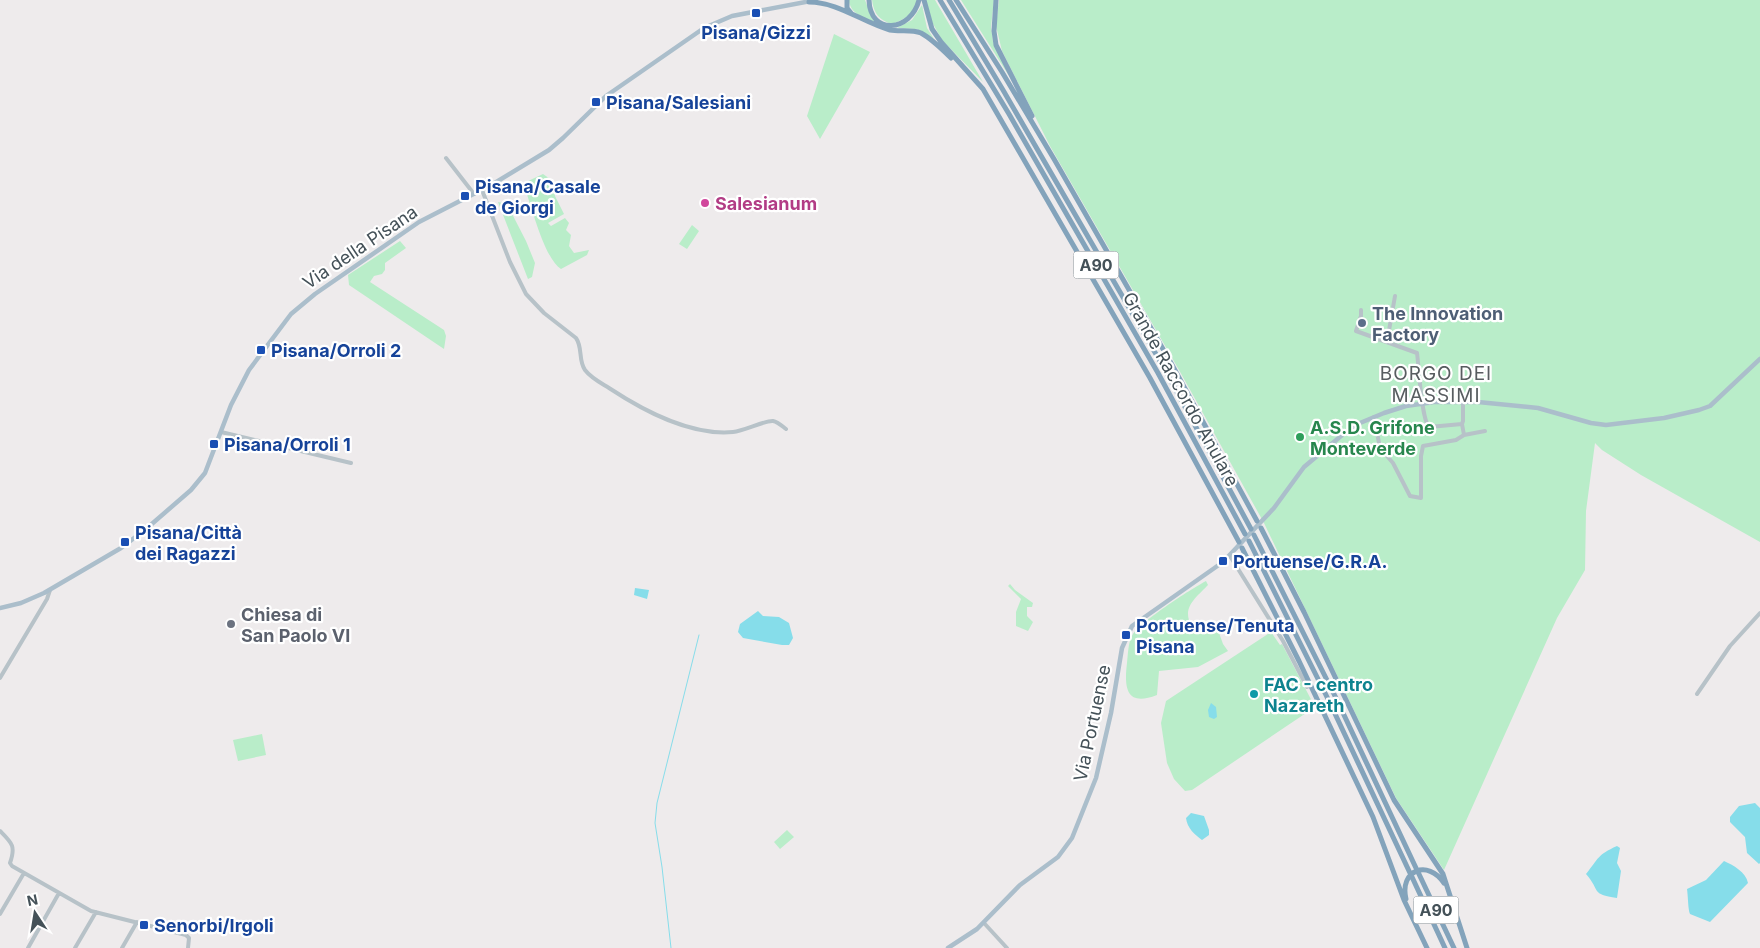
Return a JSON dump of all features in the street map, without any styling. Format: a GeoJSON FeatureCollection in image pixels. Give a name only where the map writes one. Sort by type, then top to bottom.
{"type":"FeatureCollection","features":[{"type":"Feature","properties":{"kind":"highway"},"geometry":{"type":"LineString","coordinates":[[847,0],[848,10],[854,15]]}},
{"type":"Feature","properties":{"kind":"highway"},"geometry":{"type":"LineString","coordinates":[[868,0],[872,13],[877,20],[886,25],[894,25],[910,18],[916,10],[919,0]]}},
{"type":"Feature","properties":{"kind":"highway"},"geometry":{"type":"LineString","coordinates":[[924,0],[932,29],[940,42],[976,79]]}},
{"type":"Feature","properties":{"kind":"highway","name":"Grande Raccordo Anulare"},"geometry":{"type":"LineString","coordinates":[[940,0],[1009,114],[1158,373],[1245,534]]}},
{"type":"Feature","properties":{"kind":"highway","name":"Grande Raccordo Anulare"},"geometry":{"type":"LineString","coordinates":[[949,0],[1164,368],[1251,529]]}},
{"type":"Feature","properties":{"kind":"highway"},"geometry":{"type":"LineString","coordinates":[[956,0],[1054,159]]}},
{"type":"Feature","properties":{"kind":"highway"},"geometry":{"type":"LineString","coordinates":[[996,0],[994,31],[996,45],[1054,159]]}},
{"type":"Feature","properties":{"kind":"highway"},"geometry":{"type":"LineString","coordinates":[[809,2],[824,4],[892,30],[912,31],[922,34],[976,79]]}},
{"type":"Feature","properties":{"kind":"highway","name":"Grande Raccordo Anulare"},"geometry":{"type":"LineString","coordinates":[[976,79],[1146,371],[1239,542]]}},
{"type":"Feature","properties":{"kind":"highway","name":"Grande Raccordo Anulare"},"geometry":{"type":"LineString","coordinates":[[1054,159],[1260,521]]}},
{"type":"Feature","properties":{"kind":"highway"},"geometry":{"type":"LineString","coordinates":[[1261,528],[1394,800],[1439,868],[1453,902],[1467,948]]}},
{"type":"Feature","properties":{"kind":"highway","name":"A90"},"geometry":{"type":"LineString","coordinates":[[1254,535],[1336,698],[1419,870],[1454,948]]}},
{"type":"Feature","properties":{"kind":"highway","name":"A90"},"geometry":{"type":"LineString","coordinates":[[1249,541],[1329,701],[1445,948]]}},
{"type":"Feature","properties":{"kind":"highway"},"geometry":{"type":"LineString","coordinates":[[1239,549],[1299,661],[1359,787],[1373,817],[1404,900],[1427,948]]}},
{"type":"Feature","properties":{"kind":"highway"},"geometry":{"type":"LineString","coordinates":[[1414,921],[1405,894],[1406,882],[1412,874],[1419,870],[1431,871],[1438,875],[1453,902]]}},
{"type":"Feature","properties":{"kind":"main road","name":"Via della Pisana"},"geometry":{"type":"LineString","coordinates":[[0,608],[30,600],[50,590],[123,546],[143,532],[186,495],[205,473],[230,405],[251,367],[292,314],[303,303],[419,222],[482,190],[552,148],[606,96],[704,28],[732,16],[816,0]]}},
{"type":"Feature","properties":{"kind":"main road","name":"Via Portuense"},"geometry":{"type":"LineString","coordinates":[[948,948],[984,923],[1020,885],[1058,857],[1072,838],[1096,778],[1109,721],[1122,648],[1131,628],[1139,620],[1218,566],[1239,549],[1260,521],[1282,498],[1304,467],[1353,427],[1374,417],[1406,406],[1423,403],[1463,402],[1538,408],[1591,423],[1606,425],[1632,423],[1699,410],[1710,406],[1760,359]]}},
{"type":"Feature","properties":{"kind":"street"},"geometry":{"type":"LineString","coordinates":[[446,158],[474,194]]}},
{"type":"Feature","properties":{"kind":"street"},"geometry":{"type":"LineString","coordinates":[[482,190],[510,262],[524,291],[534,304],[576,338],[580,345],[583,366],[590,375],[631,402],[660,416],[690,427],[731,432],[772,421],[786,429]]}},
{"type":"Feature","properties":{"kind":"street"},"geometry":{"type":"LineString","coordinates":[[1387,342],[1396,296]]}},
{"type":"Feature","properties":{"kind":"street"},"geometry":{"type":"LineString","coordinates":[[1361,310],[1356,331],[1417,352],[1426,424],[1429,427],[1462,424]]}},
{"type":"Feature","properties":{"kind":"street"},"geometry":{"type":"LineString","coordinates":[[1463,402],[1462,424],[1464,435]]}},
{"type":"Feature","properties":{"kind":"street"},"geometry":{"type":"LineString","coordinates":[[1374,417],[1380,448],[1393,463],[1410,496],[1416,498],[1420,498],[1423,446],[1456,440],[1464,435],[1485,431]]}},
{"type":"Feature","properties":{"kind":"street"},"geometry":{"type":"LineString","coordinates":[[221,432],[351,463]]}},
{"type":"Feature","properties":{"kind":"street"},"geometry":{"type":"LineString","coordinates":[[1230,556],[1283,641],[1307,687]]}},
{"type":"Feature","properties":{"kind":"street"},"geometry":{"type":"LineString","coordinates":[[0,678],[47,599],[50,590]]}},
{"type":"Feature","properties":{"kind":"street"},"geometry":{"type":"LineString","coordinates":[[1697,694],[1730,646],[1760,613]]}},
{"type":"Feature","properties":{"kind":"street"},"geometry":{"type":"LineString","coordinates":[[0,831],[13,846],[10,864],[24,873],[96,912],[186,935],[189,939],[188,948]]}},
{"type":"Feature","properties":{"kind":"street"},"geometry":{"type":"LineString","coordinates":[[0,914],[24,873]]}},
{"type":"Feature","properties":{"kind":"street"},"geometry":{"type":"LineString","coordinates":[[28,948],[59,893]]}},
{"type":"Feature","properties":{"kind":"street"},"geometry":{"type":"LineString","coordinates":[[75,948],[96,912]]}},
{"type":"Feature","properties":{"kind":"street"},"geometry":{"type":"LineString","coordinates":[[122,948],[137,922]]}},
{"type":"Feature","properties":{"kind":"street"},"geometry":{"type":"LineString","coordinates":[[984,923],[1007,948]]}},
{"type":"Feature","properties":{"kind":"green space"},"geometry":{"type":"Polygon","coordinates":[[[849,0],[865,0],[870,13],[878,23],[855,13],[849,0]]]}},
{"type":"Feature","properties":{"kind":"green space"},"geometry":{"type":"Polygon","coordinates":[[[872,0],[918,0],[914,9],[908,15],[892,24],[878,16],[872,0]]]}},
{"type":"Feature","properties":{"kind":"green space"},"geometry":{"type":"Polygon","coordinates":[[[926,0],[935,0],[983,82],[942,40],[932,22],[926,0]]]}},
{"type":"Feature","properties":{"kind":"green space"},"geometry":{"type":"Polygon","coordinates":[[[961,0],[994,0],[991,27],[993,42],[1009,76],[961,0]]]}},
{"type":"Feature","properties":{"kind":"green space"},"geometry":{"type":"Polygon","coordinates":[[[999,0],[1760,0],[1760,542],[1641,475],[1602,450],[1595,443],[1586,511],[1585,570],[1557,618],[1444,870],[1396,798],[1264,523],[1179,370],[1050,146],[1002,51],[996,26],[999,0]]]}},
{"type":"Feature","properties":{"kind":"green space"},"geometry":{"type":"Polygon","coordinates":[[[922,5],[927,28],[934,39],[917,29],[897,28],[912,20],[922,5]]]}},
{"type":"Feature","properties":{"kind":"green space"},"geometry":{"type":"Polygon","coordinates":[[[834,34],[870,52],[820,139],[807,116],[834,34]]]}},
{"type":"Feature","properties":{"kind":"green space"},"geometry":{"type":"Polygon","coordinates":[[[543,174],[553,181],[555,196],[564,214],[548,223],[551,226],[565,218],[569,223],[566,230],[571,235],[569,246],[574,253],[589,250],[587,255],[561,269],[549,254],[544,243],[524,186],[526,182],[543,174]]]}},
{"type":"Feature","properties":{"kind":"green space"},"geometry":{"type":"Polygon","coordinates":[[[498,202],[507,204],[535,263],[532,277],[528,279],[498,202]]]}},
{"type":"Feature","properties":{"kind":"green space"},"geometry":{"type":"Polygon","coordinates":[[[692,225],[699,231],[687,249],[679,244],[692,225]]]}},
{"type":"Feature","properties":{"kind":"green space"},"geometry":{"type":"Polygon","coordinates":[[[400,241],[406,248],[385,263],[385,270],[382,274],[374,276],[370,282],[444,330],[446,336],[444,349],[349,285],[348,275],[400,241]]]}},
{"type":"Feature","properties":{"kind":"green space"},"geometry":{"type":"Polygon","coordinates":[[[1206,581],[1208,585],[1190,605],[1189,620],[1218,630],[1223,644],[1228,651],[1198,667],[1159,671],[1157,695],[1139,699],[1133,697],[1129,693],[1126,680],[1128,649],[1132,636],[1136,630],[1154,615],[1206,581]]]}},
{"type":"Feature","properties":{"kind":"green space"},"geometry":{"type":"Polygon","coordinates":[[[1010,584],[1033,603],[1032,607],[1027,607],[1027,616],[1033,622],[1028,631],[1016,626],[1016,612],[1021,599],[1008,586],[1010,584]]]}},
{"type":"Feature","properties":{"kind":"green space"},"geometry":{"type":"Polygon","coordinates":[[[1271,632],[1280,645],[1282,644],[1315,707],[1192,790],[1185,791],[1174,779],[1167,763],[1161,723],[1166,701],[1271,632]]]}},
{"type":"Feature","properties":{"kind":"green space"},"geometry":{"type":"Polygon","coordinates":[[[262,734],[266,755],[238,761],[233,740],[262,734]]]}},
{"type":"Feature","properties":{"kind":"green space"},"geometry":{"type":"Polygon","coordinates":[[[787,830],[794,837],[780,849],[774,842],[787,830]]]}},
{"type":"Feature","properties":{"kind":"water"},"geometry":{"type":"Polygon","coordinates":[[[635,588],[649,590],[647,599],[634,595],[635,588]]]}},
{"type":"Feature","properties":{"kind":"water"},"geometry":{"type":"Polygon","coordinates":[[[758,611],[763,616],[779,617],[789,623],[793,638],[789,645],[743,638],[738,632],[740,624],[758,611]]]}},
{"type":"Feature","properties":{"kind":"water"},"geometry":{"type":"Polygon","coordinates":[[[1211,703],[1216,707],[1217,717],[1214,719],[1209,717],[1208,710],[1211,703]]]}},
{"type":"Feature","properties":{"kind":"water"},"geometry":{"type":"Polygon","coordinates":[[[1755,803],[1760,808],[1759,864],[1747,853],[1745,837],[1730,822],[1730,817],[1739,806],[1755,803]]]}},
{"type":"Feature","properties":{"kind":"water"},"geometry":{"type":"Polygon","coordinates":[[[1191,813],[1204,816],[1209,835],[1202,840],[1188,825],[1186,818],[1191,813]]]}},
{"type":"Feature","properties":{"kind":"water"},"geometry":{"type":"Polygon","coordinates":[[[1617,846],[1620,848],[1617,863],[1621,871],[1617,898],[1599,893],[1586,874],[1596,860],[1617,846]]]}},
{"type":"Feature","properties":{"kind":"water"},"geometry":{"type":"Polygon","coordinates":[[[1724,861],[1742,872],[1748,883],[1710,922],[1690,914],[1687,889],[1706,880],[1724,861]]]}},
{"type":"Feature","properties":{"kind":"waterway"},"geometry":{"type":"LineString","coordinates":[[671,948],[655,823],[657,803],[699,635]]}},
{"type":"Feature","properties":{"kind":"place","name":"Pisana/Gizzi"},"geometry":{"type":"Point","coordinates":[756,13]}},
{"type":"Feature","properties":{"kind":"place","name":"Pisana/Salesiani"},"geometry":{"type":"Point","coordinates":[596,102]}},
{"type":"Feature","properties":{"kind":"place","name":"Pisana/Casale de Giorgi"},"geometry":{"type":"Point","coordinates":[465,196]}},
{"type":"Feature","properties":{"kind":"place","name":"Salesianum"},"geometry":{"type":"Point","coordinates":[705,203]}},
{"type":"Feature","properties":{"kind":"place","name":"The Innovation Factory"},"geometry":{"type":"Point","coordinates":[1362,323]}},
{"type":"Feature","properties":{"kind":"place","name":"Pisana/Orroli 2"},"geometry":{"type":"Point","coordinates":[261,350]}},
{"type":"Feature","properties":{"kind":"place","name":"A.S.D. Grifone Monteverde"},"geometry":{"type":"Point","coordinates":[1300,437]}},
{"type":"Feature","properties":{"kind":"place","name":"Pisana/Orroli 1"},"geometry":{"type":"Point","coordinates":[214,444]}},
{"type":"Feature","properties":{"kind":"place","name":"Pisana/Città dei Ragazzi"},"geometry":{"type":"Point","coordinates":[125,542]}},
{"type":"Feature","properties":{"kind":"place","name":"Portuense/G.R.A."},"geometry":{"type":"Point","coordinates":[1223,561]}},
{"type":"Feature","properties":{"kind":"place","name":"Chiesa di San Paolo VI"},"geometry":{"type":"Point","coordinates":[231,624]}},
{"type":"Feature","properties":{"kind":"place","name":"Portuense/Tenuta Pisana"},"geometry":{"type":"Point","coordinates":[1126,635]}},
{"type":"Feature","properties":{"kind":"place","name":"FAC - centro Nazareth"},"geometry":{"type":"Point","coordinates":[1254,694]}},
{"type":"Feature","properties":{"kind":"place","name":"Senorbi/Irgoli"},"geometry":{"type":"Point","coordinates":[144,925]}},
{"type":"Feature","properties":{"kind":"district","name":"BORGO DEI MASSIMI"},"geometry":{"type":"Point","coordinates":[1436,384]}}]}
